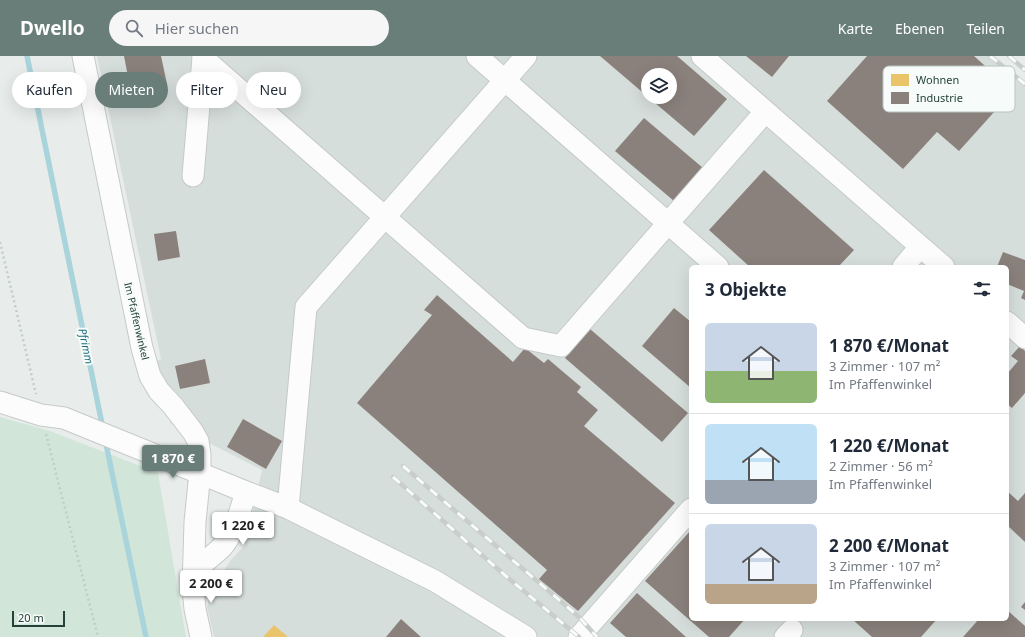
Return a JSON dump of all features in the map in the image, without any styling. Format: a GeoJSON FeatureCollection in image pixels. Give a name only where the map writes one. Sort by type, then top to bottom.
{"type":"FeatureCollection","features":[{"type":"Feature","properties":{"kind":"street","name":"Im Pfaffenwinkel"},"geometry":{"type":"LineString","coordinates":[[82,56],[142,348],[150,376],[159,391],[173,406],[198,441],[200,472],[195,522],[193,588],[195,609],[201,637]]}},
{"type":"Feature","properties":{"kind":"street"},"geometry":{"type":"LineString","coordinates":[[477,56],[716,265]]}},
{"type":"Feature","properties":{"kind":"street"},"geometry":{"type":"LineString","coordinates":[[288,508],[306,307],[526,56]]}},
{"type":"Feature","properties":{"kind":"street"},"geometry":{"type":"LineString","coordinates":[[702,56],[942,265]]}},
{"type":"Feature","properties":{"kind":"street"},"geometry":{"type":"LineString","coordinates":[[204,57],[523,338],[561,346],[765,112]]}},
{"type":"Feature","properties":{"kind":"street"},"geometry":{"type":"LineString","coordinates":[[194,176],[204,57]]}},
{"type":"Feature","properties":{"kind":"street"},"geometry":{"type":"LineString","coordinates":[[904,265],[920,247]]}},
{"type":"Feature","properties":{"kind":"street"},"geometry":{"type":"LineString","coordinates":[[1009,324],[1025,338]]}},
{"type":"Feature","properties":{"kind":"street"},"geometry":{"type":"LineString","coordinates":[[0,402],[41,415],[64,418],[288,508],[435,581],[526,637]]}},
{"type":"Feature","properties":{"kind":"street"},"geometry":{"type":"LineString","coordinates":[[194,572],[217,553],[230,535],[252,494]]}},
{"type":"Feature","properties":{"kind":"street"},"geometry":{"type":"LineString","coordinates":[[579,637],[689,511]]}},
{"type":"Feature","properties":{"kind":"path"},"geometry":{"type":"LineString","coordinates":[[0,242],[41,415],[98,637]]}},
{"type":"Feature","properties":{"kind":"shaded area"},"geometry":{"type":"Polygon","coordinates":[[[97,56],[993,56],[1005,66],[883,66],[883,112],[1015,112],[1015,74],[1025,82],[1025,637],[214,637],[207,607],[212,590],[230,561],[245,545],[262,470],[170,423],[169,416],[141,368],[161,359],[108,108],[168,108],[168,72],[100,72],[97,56]]]}},
{"type":"Feature","properties":{"kind":"green space"},"geometry":{"type":"Polygon","coordinates":[[[0,417],[50,431],[158,473],[186,637],[0,637],[0,417]]]}},
{"type":"Feature","properties":{"kind":"building: Wohnen"},"geometry":{"type":"Polygon","coordinates":[[[274,625],[288,637],[263,637],[274,625]]]}},
{"type":"Feature","properties":{"kind":"building: Industrie"},"geometry":{"type":"Polygon","coordinates":[[[124,56],[161,56],[164,72],[127,72],[124,56]]]}},
{"type":"Feature","properties":{"kind":"building: Industrie"},"geometry":{"type":"Polygon","coordinates":[[[600,56],[677,56],[727,99],[694,136],[656,104],[677,104],[677,68],[641,68],[641,91],[600,56]]]}},
{"type":"Feature","properties":{"kind":"building: Industrie"},"geometry":{"type":"Polygon","coordinates":[[[746,56],[789,56],[772,77],[746,56]]]}},
{"type":"Feature","properties":{"kind":"building: Industrie"},"geometry":{"type":"Polygon","coordinates":[[[867,56],[974,56],[985,66],[883,66],[883,112],[994,112],[959,151],[937,132],[903,169],[827,101],[867,56]]]}},
{"type":"Feature","properties":{"kind":"building: Industrie"},"geometry":{"type":"Polygon","coordinates":[[[644,118],[703,168],[674,201],[615,151],[644,118]]]}},
{"type":"Feature","properties":{"kind":"building: Industrie"},"geometry":{"type":"Polygon","coordinates":[[[764,170],[854,250],[840,265],[748,265],[709,230],[764,170]]]}},
{"type":"Feature","properties":{"kind":"building: Industrie"},"geometry":{"type":"Polygon","coordinates":[[[176,231],[180,257],[158,261],[154,234],[176,231]]]}},
{"type":"Feature","properties":{"kind":"building: Industrie"},"geometry":{"type":"Polygon","coordinates":[[[1003,252],[1025,260],[1025,300],[1021,298],[1024,291],[1009,285],[1009,265],[998,265],[1003,252]]]}},
{"type":"Feature","properties":{"kind":"building: Industrie"},"geometry":{"type":"Polygon","coordinates":[[[437,295],[513,362],[525,348],[544,363],[548,359],[581,387],[577,392],[598,410],[584,426],[675,503],[578,611],[539,579],[547,570],[357,403],[432,315],[424,310],[437,295]]]}},
{"type":"Feature","properties":{"kind":"building: Industrie"},"geometry":{"type":"Polygon","coordinates":[[[674,308],[689,320],[689,386],[642,346],[674,308]]]}},
{"type":"Feature","properties":{"kind":"building: Industrie"},"geometry":{"type":"Polygon","coordinates":[[[590,329],[688,413],[662,442],[565,358],[590,329]]]}},
{"type":"Feature","properties":{"kind":"building: Industrie"},"geometry":{"type":"Polygon","coordinates":[[[1020,346],[1025,351],[1025,393],[1012,408],[1009,406],[1009,372],[1018,361],[1011,356],[1020,346]]]}},
{"type":"Feature","properties":{"kind":"building: Industrie"},"geometry":{"type":"Polygon","coordinates":[[[205,359],[210,383],[180,389],[175,366],[205,359]]]}},
{"type":"Feature","properties":{"kind":"building: Industrie"},"geometry":{"type":"Polygon","coordinates":[[[243,419],[282,441],[266,469],[227,447],[243,419]]]}},
{"type":"Feature","properties":{"kind":"building: Industrie"},"geometry":{"type":"Polygon","coordinates":[[[1009,493],[1018,501],[1025,493],[1025,542],[1009,527],[1009,493]]]}},
{"type":"Feature","properties":{"kind":"building: Industrie"},"geometry":{"type":"Polygon","coordinates":[[[689,532],[689,620],[645,581],[689,532]]]}},
{"type":"Feature","properties":{"kind":"building: Industrie"},"geometry":{"type":"Polygon","coordinates":[[[637,593],[686,637],[626,637],[610,623],[637,593]]]}},
{"type":"Feature","properties":{"kind":"building: Industrie"},"geometry":{"type":"Polygon","coordinates":[[[1025,602],[1025,610],[1021,607],[1025,602]]]}},
{"type":"Feature","properties":{"kind":"building: Industrie"},"geometry":{"type":"Polygon","coordinates":[[[1009,612],[1025,626],[1025,637],[963,637],[977,621],[1009,621],[1009,612]]]}},
{"type":"Feature","properties":{"kind":"building: Industrie"},"geometry":{"type":"Polygon","coordinates":[[[401,619],[421,637],[386,637],[401,619]]]}},
{"type":"Feature","properties":{"kind":"building: Industrie"},"geometry":{"type":"Polygon","coordinates":[[[691,621],[743,621],[729,637],[709,637],[691,621]]]}},
{"type":"Feature","properties":{"kind":"building: Industrie"},"geometry":{"type":"Polygon","coordinates":[[[854,621],[935,621],[921,637],[872,637],[854,621]]]}},
{"type":"Feature","properties":{"kind":"waterway","name":"Pfrimm"},"geometry":{"type":"LineString","coordinates":[[27,56],[103,429]]}},
{"type":"Feature","properties":{"kind":"waterway","name":"Pfrimm"},"geometry":{"type":"LineString","coordinates":[[105,439],[146,637]]}},
{"type":"Feature","properties":{"kind":"railway"},"geometry":{"type":"LineString","coordinates":[[990,56],[1002,66]]}},
{"type":"Feature","properties":{"kind":"railway"},"geometry":{"type":"LineString","coordinates":[[1009,56],[1025,70]]}},
{"type":"Feature","properties":{"kind":"railway"},"geometry":{"type":"LineString","coordinates":[[1015,76],[1025,84]]}},
{"type":"Feature","properties":{"kind":"railway"},"geometry":{"type":"LineString","coordinates":[[403,466],[579,617],[597,637]]}},
{"type":"Feature","properties":{"kind":"railway"},"geometry":{"type":"LineString","coordinates":[[393,477],[507,577],[579,637]]}}]}
